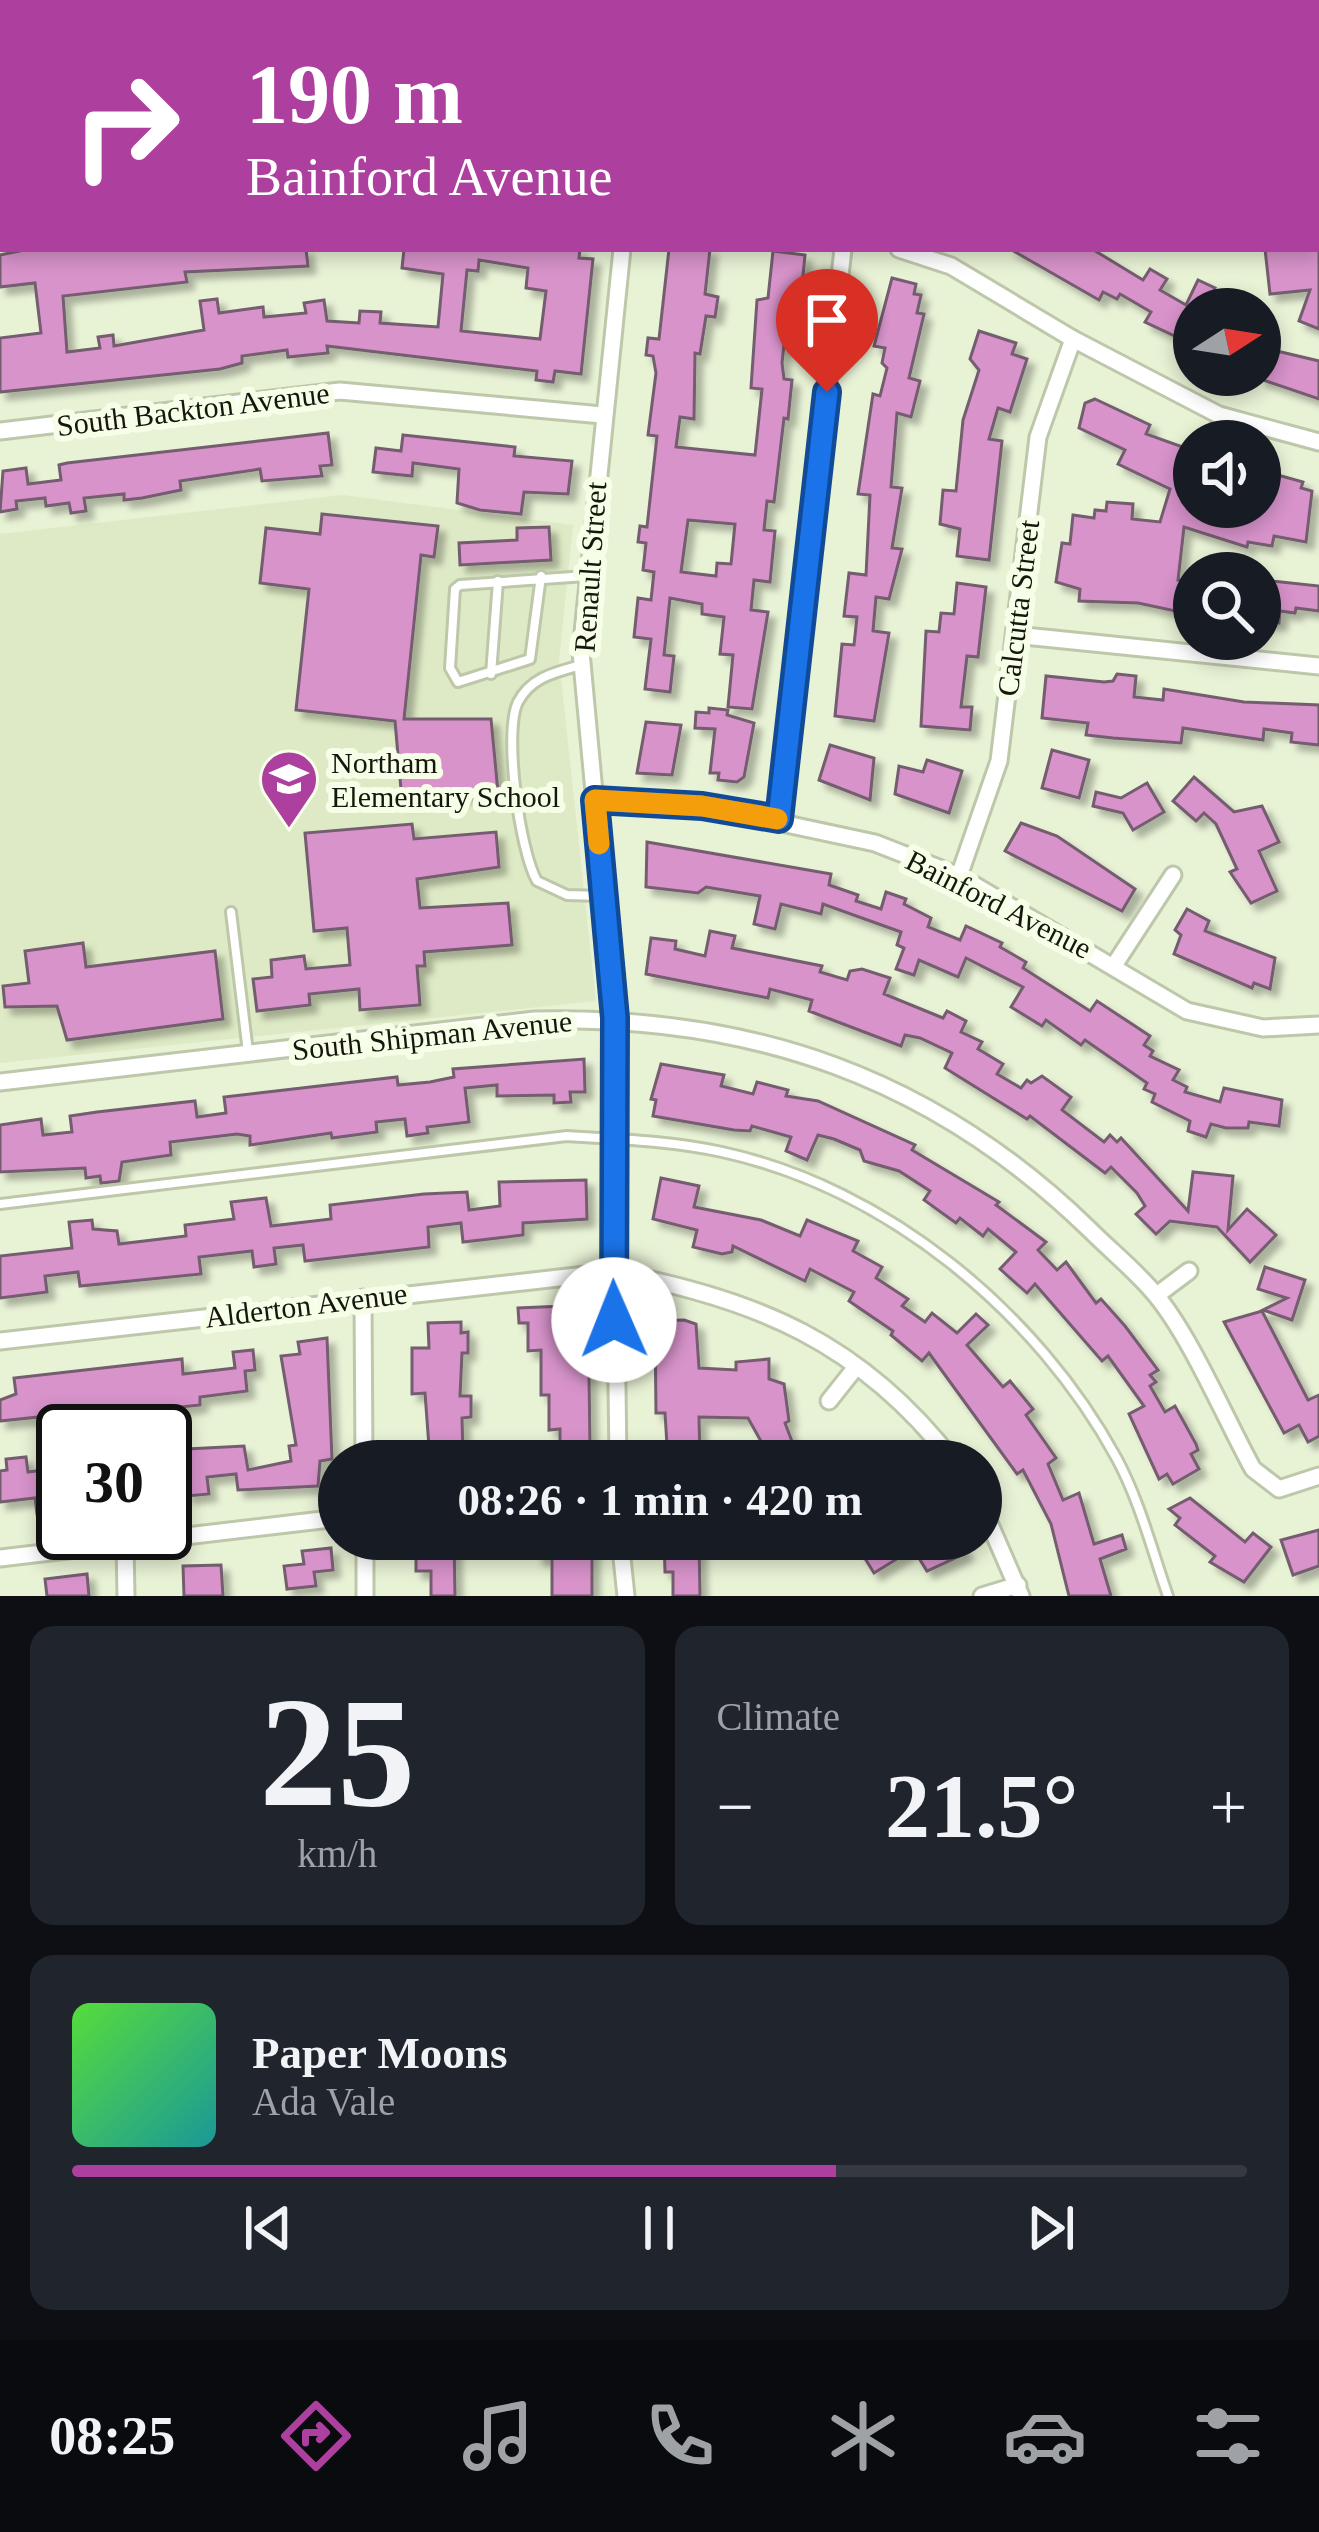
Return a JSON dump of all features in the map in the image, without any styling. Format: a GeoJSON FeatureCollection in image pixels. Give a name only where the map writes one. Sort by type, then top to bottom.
{"type":"FeatureCollection","features":[{"type":"Feature","properties":{"kind":"street","name":"Renault Street"},"geometry":{"type":"LineString","coordinates":[[617,1440],[612,1272],[615,1018],[583,665],[602,415],[622,252]]}},
{"type":"Feature","properties":{"kind":"street"},"geometry":{"type":"LineString","coordinates":[[779,819],[843,252]]}},
{"type":"Feature","properties":{"kind":"street"},"geometry":{"type":"LineString","coordinates":[[908,252],[951,266],[1073,339],[1219,415],[1319,442]]}},
{"type":"Feature","properties":{"kind":"street","name":"Calcutta Street"},"geometry":{"type":"LineString","coordinates":[[959,876],[1000,761],[1037,436],[1073,339]]}},
{"type":"Feature","properties":{"kind":"street","name":"South Backton Avenue"},"geometry":{"type":"LineString","coordinates":[[0,431],[340,391],[602,415]]}},
{"type":"Feature","properties":{"kind":"street"},"geometry":{"type":"LineString","coordinates":[[1015,635],[1319,666]]}},
{"type":"Feature","properties":{"kind":"street","name":"Bainford Avenue"},"geometry":{"type":"LineString","coordinates":[[595,800],[702,806],[875,843],[959,876],[1187,1011],[1263,1028],[1319,1025]]}},
{"type":"Feature","properties":{"kind":"street"},"geometry":{"type":"LineString","coordinates":[[1114,964],[1173,875]]}},
{"type":"Feature","properties":{"kind":"street","name":"South Shipman Avenue"},"geometry":{"type":"LineString","coordinates":[[0,1082],[535,1021],[615,1018],[722,1031],[804,1052],[956,1122],[1047,1188],[1157,1295],[1253,1469],[1280,1489],[1319,1476]]}},
{"type":"Feature","properties":{"kind":"street"},"geometry":{"type":"LineString","coordinates":[[1157,1295],[1190,1271]]}},
{"type":"Feature","properties":{"kind":"street","name":"Alderton Avenue"},"geometry":{"type":"LineString","coordinates":[[0,1341],[612,1272],[700,1288],[791,1322],[856,1367],[937,1440]]}},
{"type":"Feature","properties":{"kind":"street"},"geometry":{"type":"LineString","coordinates":[[363,1298],[364,1440]]}},
{"type":"Feature","properties":{"kind":"street"},"geometry":{"type":"LineString","coordinates":[[829,1401],[856,1367]]}},
{"type":"Feature","properties":{"kind":"street"},"geometry":{"type":"LineString","coordinates":[[192,1536],[318,1521]]}},
{"type":"Feature","properties":{"kind":"street"},"geometry":{"type":"LineString","coordinates":[[982,1596],[1020,1591],[1002,1551]]}},
{"type":"Feature","properties":{"kind":"street"},"geometry":{"type":"LineString","coordinates":[[0,1558],[36,1554]]}},
{"type":"Feature","properties":{"kind":"street"},"geometry":{"type":"LineString","coordinates":[[125,1560],[126,1596]]}},
{"type":"Feature","properties":{"kind":"street"},"geometry":{"type":"LineString","coordinates":[[364,1560],[364,1596]]}},
{"type":"Feature","properties":{"kind":"street"},"geometry":{"type":"LineString","coordinates":[[622,1560],[626,1596]]}},
{"type":"Feature","properties":{"kind":"lane"},"geometry":{"type":"LineString","coordinates":[[541,576],[530,659],[458,682],[450,668],[455,589],[541,576],[588,576]]}},
{"type":"Feature","properties":{"kind":"lane"},"geometry":{"type":"LineString","coordinates":[[491,674],[498,581]]}},
{"type":"Feature","properties":{"kind":"lane"},"geometry":{"type":"LineString","coordinates":[[583,665],[548,674],[518,701],[512,722],[516,790],[537,881],[567,895],[604,896]]}},
{"type":"Feature","properties":{"kind":"lane"},"geometry":{"type":"LineString","coordinates":[[230,912],[248,1054]]}},
{"type":"Feature","properties":{"kind":"lane"},"geometry":{"type":"LineString","coordinates":[[0,1204],[568,1136],[646,1141],[770,1165],[898,1225],[1018,1324],[1054,1365],[1116,1458],[1168,1596]]}},
{"type":"Feature","properties":{"kind":"shaded area","name":"Northam Elementary School"},"geometry":{"type":"Polygon","coordinates":[[[343,495],[573,525],[559,660],[596,1001],[0,1063],[0,534],[343,495]]]}},
{"type":"Feature","properties":{"kind":"building"},"geometry":{"type":"Polygon","coordinates":[[[14,252],[306,252],[308,266],[185,272],[187,282],[63,296],[67,352],[100,348],[98,337],[113,335],[114,346],[204,330],[200,301],[217,299],[219,313],[263,307],[264,317],[306,313],[304,303],[324,300],[327,321],[359,323],[360,311],[381,312],[380,323],[438,327],[443,274],[402,268],[404,252],[580,252],[579,258],[593,259],[581,374],[555,371],[553,382],[536,380],[537,371],[327,346],[328,353],[288,357],[287,350],[242,356],[242,363],[220,369],[0,392],[0,338],[41,333],[35,283],[0,287],[0,255],[14,252]],[[479,260],[478,271],[467,270],[461,331],[540,339],[546,291],[526,288],[528,268],[479,260]]]}},
{"type":"Feature","properties":{"kind":"building"},"geometry":{"type":"Polygon","coordinates":[[[669,252],[710,252],[705,294],[718,297],[715,317],[706,316],[700,354],[695,353],[694,419],[680,417],[676,447],[755,455],[762,389],[751,388],[757,300],[768,298],[773,252],[805,255],[798,327],[786,326],[782,363],[784,379],[792,380],[788,419],[784,418],[774,502],[767,501],[764,530],[775,531],[770,582],[754,580],[751,610],[768,612],[752,709],[728,707],[733,655],[720,654],[724,617],[702,614],[702,604],[670,598],[664,655],[674,656],[670,692],[645,689],[651,639],[634,637],[638,598],[651,600],[654,572],[643,570],[646,543],[638,542],[640,526],[647,527],[657,436],[648,435],[656,373],[653,356],[646,355],[648,338],[659,339],[669,252]],[[688,520],[681,572],[716,576],[717,563],[731,564],[735,524],[688,520]]]}},
{"type":"Feature","properties":{"kind":"building"},"geometry":{"type":"Polygon","coordinates":[[[1015,252],[1097,252],[1143,280],[1150,269],[1167,279],[1160,290],[1173,298],[1173,335],[1145,322],[1151,312],[1120,294],[1117,299],[1103,292],[1099,300],[1015,252]]]}},
{"type":"Feature","properties":{"kind":"building"},"geometry":{"type":"Polygon","coordinates":[[[1265,252],[1319,252],[1319,329],[1299,321],[1310,290],[1281,293],[1281,288],[1269,288],[1265,252]]]}},
{"type":"Feature","properties":{"kind":"building"},"geometry":{"type":"Polygon","coordinates":[[[892,278],[916,284],[914,294],[921,295],[917,313],[924,314],[909,378],[920,381],[911,417],[897,413],[891,487],[902,488],[892,548],[902,549],[889,599],[876,597],[873,631],[889,633],[874,721],[835,716],[842,644],[854,645],[857,617],[844,616],[849,573],[866,575],[870,495],[858,494],[873,394],[880,396],[887,368],[882,363],[885,348],[874,346],[892,278]]]}},
{"type":"Feature","properties":{"kind":"building"},"geometry":{"type":"Polygon","coordinates":[[[979,331],[1016,343],[1012,354],[1027,359],[1010,412],[998,408],[989,439],[1002,441],[989,560],[957,556],[960,529],[940,524],[943,490],[956,491],[963,420],[979,370],[970,359],[979,331]]]}},
{"type":"Feature","properties":{"kind":"building"},"geometry":{"type":"Polygon","coordinates":[[[1281,352],[1319,361],[1319,399],[1281,386],[1281,352]]]}},
{"type":"Feature","properties":{"kind":"building"},"geometry":{"type":"Polygon","coordinates":[[[1095,399],[1150,425],[1146,434],[1173,444],[1173,528],[1184,528],[1181,552],[1173,552],[1173,610],[1138,603],[1079,601],[1080,589],[1056,582],[1062,543],[1070,544],[1073,515],[1094,518],[1095,510],[1106,511],[1107,502],[1133,504],[1132,519],[1160,522],[1170,489],[1118,464],[1125,450],[1079,428],[1085,403],[1095,399]]]}},
{"type":"Feature","properties":{"kind":"building"},"geometry":{"type":"Polygon","coordinates":[[[328,433],[332,465],[320,466],[322,476],[262,481],[260,469],[180,481],[181,490],[142,498],[124,500],[124,494],[84,498],[86,511],[71,513],[69,503],[46,506],[45,498],[16,501],[17,509],[0,512],[3,471],[26,468],[28,484],[61,480],[59,465],[67,463],[328,433]]]}},
{"type":"Feature","properties":{"kind":"building"},"geometry":{"type":"Polygon","coordinates":[[[403,435],[515,447],[514,456],[572,461],[568,494],[524,492],[521,514],[480,510],[457,503],[459,469],[413,463],[412,476],[373,472],[376,448],[401,451],[403,435]]]}},
{"type":"Feature","properties":{"kind":"building"},"geometry":{"type":"Polygon","coordinates":[[[1281,476],[1303,482],[1301,488],[1312,491],[1306,542],[1274,536],[1272,546],[1248,542],[1247,547],[1187,528],[1281,528],[1281,476]]]}},
{"type":"Feature","properties":{"kind":"building"},"geometry":{"type":"Polygon","coordinates":[[[322,514],[438,526],[434,557],[421,555],[404,719],[491,719],[498,792],[402,801],[395,721],[296,710],[309,589],[260,583],[266,528],[320,534],[322,514]]]}},
{"type":"Feature","properties":{"kind":"building"},"geometry":{"type":"Polygon","coordinates":[[[549,527],[551,560],[460,565],[459,543],[517,540],[517,528],[549,527]]]}},
{"type":"Feature","properties":{"kind":"building"},"geometry":{"type":"Polygon","coordinates":[[[1281,582],[1319,586],[1319,611],[1296,608],[1295,613],[1281,611],[1281,582]]]}},
{"type":"Feature","properties":{"kind":"building"},"geometry":{"type":"Polygon","coordinates":[[[957,583],[986,587],[978,657],[967,656],[961,707],[972,707],[970,730],[921,726],[926,631],[939,632],[941,613],[954,614],[957,583]]]}},
{"type":"Feature","properties":{"kind":"building"},"geometry":{"type":"Polygon","coordinates":[[[1117,674],[1136,676],[1134,697],[1163,700],[1164,689],[1244,702],[1319,705],[1319,745],[1291,742],[1292,733],[1264,729],[1263,740],[1183,728],[1181,743],[1113,738],[1086,735],[1088,723],[1042,718],[1046,676],[1104,682],[1113,681],[1117,674]]]}},
{"type":"Feature","properties":{"kind":"building"},"geometry":{"type":"Polygon","coordinates":[[[709,708],[728,710],[727,715],[754,723],[744,777],[737,782],[718,780],[719,773],[710,773],[715,729],[695,728],[696,712],[709,713],[709,708]]]}},
{"type":"Feature","properties":{"kind":"building"},"geometry":{"type":"Polygon","coordinates":[[[646,722],[681,725],[672,775],[637,773],[646,722]]]}},
{"type":"Feature","properties":{"kind":"building"},"geometry":{"type":"Polygon","coordinates":[[[830,745],[874,758],[870,800],[819,780],[830,745]]]}},
{"type":"Feature","properties":{"kind":"building"},"geometry":{"type":"Polygon","coordinates":[[[1052,750],[1089,760],[1079,798],[1042,788],[1052,750]]]}},
{"type":"Feature","properties":{"kind":"building"},"geometry":{"type":"Polygon","coordinates":[[[927,760],[962,771],[949,813],[895,794],[899,766],[923,772],[927,760]]]}},
{"type":"Feature","properties":{"kind":"building"},"geometry":{"type":"Polygon","coordinates":[[[1194,777],[1234,812],[1262,806],[1279,842],[1259,851],[1277,891],[1251,903],[1230,872],[1237,869],[1216,824],[1204,813],[1196,821],[1173,801],[1194,777]]]}},
{"type":"Feature","properties":{"kind":"building"},"geometry":{"type":"Polygon","coordinates":[[[1147,783],[1164,812],[1133,830],[1123,813],[1093,806],[1096,792],[1121,798],[1147,783]]]}},
{"type":"Feature","properties":{"kind":"building"},"geometry":{"type":"Polygon","coordinates":[[[1021,823],[1057,836],[1135,889],[1122,911],[1005,851],[1021,823]]]}},
{"type":"Feature","properties":{"kind":"building"},"geometry":{"type":"Polygon","coordinates":[[[412,824],[414,839],[496,832],[499,867],[417,879],[420,908],[508,903],[512,945],[424,952],[425,966],[417,966],[420,1005],[360,1010],[359,989],[309,994],[310,1005],[257,1011],[253,979],[272,977],[271,960],[304,956],[306,969],[350,965],[347,928],[314,931],[305,833],[412,824]]]}},
{"type":"Feature","properties":{"kind":"building"},"geometry":{"type":"Polygon","coordinates":[[[647,842],[831,874],[829,885],[881,909],[886,892],[906,899],[904,904],[931,918],[928,927],[960,940],[966,926],[1002,943],[1000,947],[1026,962],[1023,968],[1090,1011],[1097,1001],[1150,1036],[1144,1045],[1153,1051],[1150,1056],[1179,1070],[1173,1080],[1187,1087],[1185,1092],[1220,1102],[1224,1088],[1282,1100],[1279,1126],[1211,1124],[1206,1137],[1188,1131],[1190,1121],[1152,1102],[1155,1094],[1144,1089],[1147,1083],[1085,1040],[1081,1045],[1046,1020],[1042,1026],[1011,1007],[1023,987],[966,958],[958,977],[919,960],[914,975],[896,969],[904,948],[897,945],[901,932],[823,904],[821,914],[781,904],[775,929],[754,924],[760,896],[706,887],[698,893],[646,887],[647,842]]]}},
{"type":"Feature","properties":{"kind":"building"},"geometry":{"type":"Polygon","coordinates":[[[1187,909],[1209,921],[1205,931],[1275,958],[1270,989],[1254,983],[1252,988],[1174,954],[1181,935],[1175,930],[1187,909]]]}},
{"type":"Feature","properties":{"kind":"building"},"geometry":{"type":"Polygon","coordinates":[[[710,931],[735,936],[732,948],[822,966],[820,972],[847,980],[850,971],[862,969],[890,978],[884,994],[943,1018],[947,1011],[966,1021],[961,1032],[982,1042],[978,1049],[1003,1064],[997,1074],[1021,1088],[1027,1080],[1031,1083],[1042,1076],[1071,1097],[1062,1110],[1104,1142],[1110,1135],[1117,1142],[1121,1138],[1188,1211],[1193,1172],[1233,1176],[1228,1230],[1247,1209],[1276,1235],[1250,1262],[1217,1227],[1170,1221],[1156,1234],[1136,1214],[1145,1206],[1137,1193],[1111,1167],[1105,1173],[1030,1116],[1027,1119],[945,1068],[952,1053],[920,1038],[905,1035],[901,1046],[809,1011],[812,1000],[770,989],[768,998],[646,974],[651,938],[676,941],[675,949],[705,956],[710,931]]]}},
{"type":"Feature","properties":{"kind":"building"},"geometry":{"type":"Polygon","coordinates":[[[83,943],[86,967],[215,951],[223,1019],[67,1040],[57,1006],[5,1007],[3,986],[29,983],[25,951],[83,943]]]}},
{"type":"Feature","properties":{"kind":"building"},"geometry":{"type":"Polygon","coordinates":[[[584,1059],[585,1092],[570,1092],[571,1102],[554,1103],[554,1095],[497,1096],[497,1085],[465,1088],[469,1122],[427,1127],[428,1133],[407,1136],[405,1119],[376,1122],[377,1132],[332,1138],[331,1133],[250,1145],[250,1136],[237,1134],[170,1142],[171,1155],[122,1162],[119,1181],[101,1183],[100,1176],[86,1178],[85,1168],[0,1172],[0,1125],[41,1119],[43,1135],[72,1132],[70,1116],[97,1112],[195,1101],[197,1117],[226,1113],[224,1097],[397,1077],[398,1085],[430,1082],[454,1077],[453,1069],[584,1059]]]}},
{"type":"Feature","properties":{"kind":"building"},"geometry":{"type":"Polygon","coordinates":[[[661,1064],[724,1075],[721,1086],[753,1094],[757,1082],[788,1090],[786,1096],[818,1101],[915,1145],[912,1150],[999,1202],[996,1205],[1046,1242],[1038,1250],[1057,1270],[1066,1262],[1096,1303],[1101,1299],[1158,1370],[1150,1375],[1156,1382],[1150,1386],[1165,1412],[1175,1406],[1196,1444],[1198,1450],[1191,1454],[1199,1469],[1173,1484],[1167,1474],[1159,1479],[1129,1414],[1144,1406],[1108,1356],[1102,1361],[1035,1284],[1027,1293],[1000,1269],[1016,1252],[988,1229],[983,1236],[960,1218],[956,1223],[924,1200],[930,1191],[899,1171],[864,1161],[860,1150],[834,1139],[818,1135],[807,1160],[786,1151],[791,1137],[752,1126],[750,1131],[734,1130],[653,1116],[656,1100],[651,1099],[661,1064]]]}},
{"type":"Feature","properties":{"kind":"building"},"geometry":{"type":"Polygon","coordinates":[[[661,1178],[699,1186],[694,1207],[761,1220],[800,1236],[807,1220],[858,1241],[853,1251],[882,1267],[876,1278],[908,1299],[902,1306],[925,1322],[932,1313],[957,1333],[976,1314],[988,1325],[967,1345],[1003,1387],[1010,1381],[1033,1409],[1026,1415],[1056,1458],[1048,1464],[1063,1500],[1079,1493],[1094,1544],[1122,1535],[1126,1549],[1100,1559],[1111,1596],[1069,1596],[1051,1524],[1023,1470],[1017,1474],[1002,1453],[1002,1440],[992,1440],[929,1353],[922,1361],[891,1335],[893,1331],[849,1301],[854,1292],[810,1269],[805,1281],[733,1246],[732,1252],[722,1254],[693,1247],[697,1230],[653,1219],[661,1178]]]}},
{"type":"Feature","properties":{"kind":"building"},"geometry":{"type":"Polygon","coordinates":[[[586,1180],[587,1219],[523,1223],[523,1235],[463,1242],[461,1223],[428,1227],[429,1247],[305,1261],[303,1245],[274,1248],[276,1264],[254,1267],[252,1251],[199,1257],[201,1274],[80,1286],[78,1272],[45,1276],[47,1292],[0,1298],[0,1256],[72,1248],[69,1222],[92,1220],[93,1229],[117,1231],[119,1244],[186,1236],[185,1225],[234,1219],[231,1202],[266,1198],[271,1226],[331,1219],[330,1205],[424,1194],[467,1192],[469,1210],[500,1206],[499,1182],[586,1180]]]}},
{"type":"Feature","properties":{"kind":"building"},"geometry":{"type":"Polygon","coordinates":[[[1265,1267],[1305,1280],[1292,1320],[1263,1310],[1287,1298],[1258,1289],[1265,1267]]]}},
{"type":"Feature","properties":{"kind":"building"},"geometry":{"type":"Polygon","coordinates":[[[588,1305],[590,1440],[560,1440],[560,1429],[549,1430],[549,1395],[541,1395],[541,1350],[528,1351],[528,1323],[519,1323],[518,1308],[588,1305]]]}},
{"type":"Feature","properties":{"kind":"building"},"geometry":{"type":"Polygon","coordinates":[[[1262,1311],[1308,1400],[1319,1395],[1319,1436],[1308,1442],[1299,1425],[1284,1433],[1224,1322],[1262,1311]]]}},
{"type":"Feature","properties":{"kind":"building"},"geometry":{"type":"Polygon","coordinates":[[[655,1321],[696,1324],[699,1368],[736,1370],[736,1362],[769,1359],[769,1379],[784,1384],[789,1421],[785,1423],[791,1440],[760,1440],[748,1418],[699,1417],[700,1440],[667,1440],[665,1413],[656,1413],[655,1321]]]}},
{"type":"Feature","properties":{"kind":"building"},"geometry":{"type":"Polygon","coordinates":[[[461,1322],[461,1333],[468,1332],[460,1396],[471,1396],[471,1417],[462,1418],[463,1440],[428,1440],[425,1393],[412,1394],[412,1348],[429,1348],[428,1323],[461,1322]]]}},
{"type":"Feature","properties":{"kind":"building"},"geometry":{"type":"Polygon","coordinates":[[[327,1338],[331,1440],[318,1440],[318,1486],[238,1490],[236,1474],[207,1477],[209,1494],[192,1496],[192,1449],[244,1446],[248,1470],[291,1461],[289,1446],[296,1445],[281,1356],[300,1354],[298,1342],[327,1338]]]}},
{"type":"Feature","properties":{"kind":"building"},"geometry":{"type":"Polygon","coordinates":[[[253,1350],[255,1370],[245,1371],[247,1391],[200,1397],[200,1405],[36,1404],[36,1417],[0,1421],[0,1400],[16,1394],[14,1378],[182,1359],[183,1374],[235,1368],[233,1352],[253,1350]]]}},
{"type":"Feature","properties":{"kind":"building"},"geometry":{"type":"Polygon","coordinates":[[[26,1457],[28,1472],[36,1471],[36,1506],[35,1498],[0,1502],[0,1471],[7,1470],[6,1459],[26,1457]]]}},
{"type":"Feature","properties":{"kind":"building"},"geometry":{"type":"Polygon","coordinates":[[[1190,1498],[1245,1542],[1253,1533],[1271,1547],[1244,1582],[1210,1562],[1215,1556],[1175,1525],[1180,1518],[1169,1509],[1190,1498]]]}},
{"type":"Feature","properties":{"kind":"building"},"geometry":{"type":"Polygon","coordinates":[[[1319,1530],[1319,1566],[1293,1575],[1281,1540],[1319,1530]]]}},
{"type":"Feature","properties":{"kind":"building"},"geometry":{"type":"Polygon","coordinates":[[[318,1549],[318,1560],[332,1560],[333,1570],[314,1572],[316,1586],[287,1589],[284,1566],[304,1564],[302,1551],[318,1549]]]}},
{"type":"Feature","properties":{"kind":"building"},"geometry":{"type":"Polygon","coordinates":[[[416,1560],[454,1560],[455,1596],[431,1596],[431,1571],[416,1571],[416,1560]]]}},
{"type":"Feature","properties":{"kind":"building"},"geometry":{"type":"Polygon","coordinates":[[[552,1560],[592,1560],[592,1596],[552,1596],[552,1560]]]}},
{"type":"Feature","properties":{"kind":"building"},"geometry":{"type":"Polygon","coordinates":[[[665,1560],[699,1560],[700,1596],[673,1596],[673,1572],[665,1572],[665,1560]]]}},
{"type":"Feature","properties":{"kind":"building"},"geometry":{"type":"Polygon","coordinates":[[[866,1560],[895,1560],[874,1573],[866,1560]]]}},
{"type":"Feature","properties":{"kind":"building"},"geometry":{"type":"Polygon","coordinates":[[[920,1560],[951,1560],[927,1571],[920,1560]]]}},
{"type":"Feature","properties":{"kind":"building"},"geometry":{"type":"Polygon","coordinates":[[[221,1565],[223,1596],[184,1596],[183,1566],[221,1565]]]}},
{"type":"Feature","properties":{"kind":"building"},"geometry":{"type":"Polygon","coordinates":[[[87,1574],[89,1596],[47,1596],[45,1579],[87,1574]]]}},
{"type":"Feature","properties":{"kind":"slow traffic"},"geometry":{"type":"LineString","coordinates":[[599,844],[595,800],[702,806],[777,819]]}},
{"type":"Feature","properties":{"kind":"place","name":"Northam Elementary School"},"geometry":{"type":"Point","coordinates":[289,830]}},
{"type":"Feature","properties":{"kind":"route"},"geometry":{"type":"LineString","coordinates":[[614,1320],[615,1018],[595,800],[702,806],[779,819],[827,392]]}}]}
